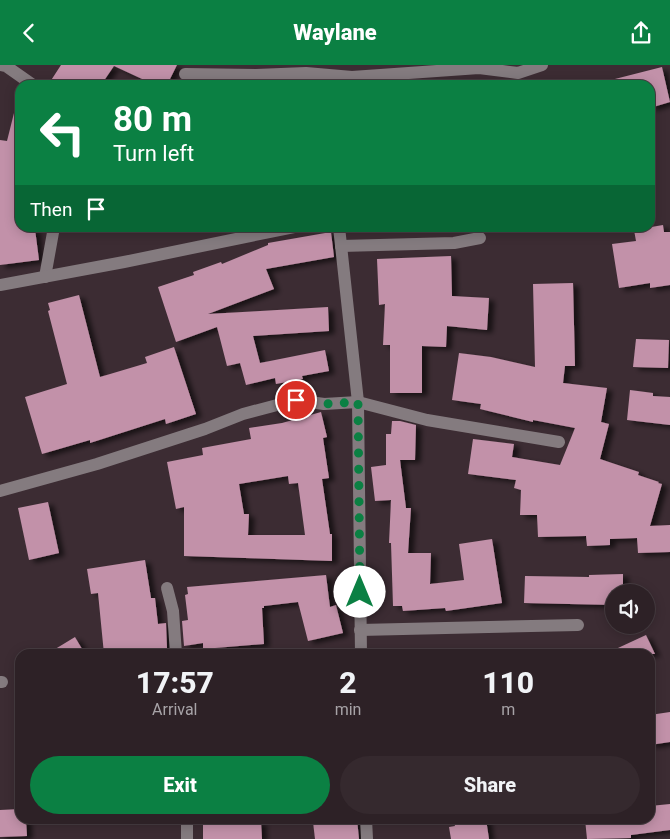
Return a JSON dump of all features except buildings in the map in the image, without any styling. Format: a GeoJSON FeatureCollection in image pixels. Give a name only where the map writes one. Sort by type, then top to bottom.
{"type":"FeatureCollection","features":[{"type":"Feature","properties":{"kind":"street"},"geometry":{"type":"LineString","coordinates":[[1,65],[6,66],[26,80]]}},
{"type":"Feature","properties":{"kind":"street"},"geometry":{"type":"LineString","coordinates":[[185,74],[256,75],[306,73],[352,76],[479,68],[518,73],[542,65]]}},
{"type":"Feature","properties":{"kind":"street"},"geometry":{"type":"LineString","coordinates":[[46,277],[53,232]]}},
{"type":"Feature","properties":{"kind":"street"},"geometry":{"type":"LineString","coordinates":[[0,285],[269,232]]}},
{"type":"Feature","properties":{"kind":"street"},"geometry":{"type":"LineString","coordinates":[[340,232],[358,402],[361,649]]}},
{"type":"Feature","properties":{"kind":"street"},"geometry":{"type":"LineString","coordinates":[[342,246],[454,243],[480,238]]}},
{"type":"Feature","properties":{"kind":"street"},"geometry":{"type":"LineString","coordinates":[[0,491],[106,461],[205,429],[243,414],[296,400],[324,404],[358,402],[428,420],[559,442]]}},
{"type":"Feature","properties":{"kind":"street"},"geometry":{"type":"LineString","coordinates":[[168,588],[173,611],[176,649]]}},
{"type":"Feature","properties":{"kind":"street"},"geometry":{"type":"LineString","coordinates":[[360,630],[578,625]]}},
{"type":"Feature","properties":{"kind":"street"},"geometry":{"type":"LineString","coordinates":[[187,824],[187,839]]}},
{"type":"Feature","properties":{"kind":"street"},"geometry":{"type":"LineString","coordinates":[[366,824],[367,839]]}},
{"type":"Feature","properties":{"kind":"route"},"geometry":{"type":"LineString","coordinates":[[296,400],[324,404],[358,402],[360,592]]}}]}
